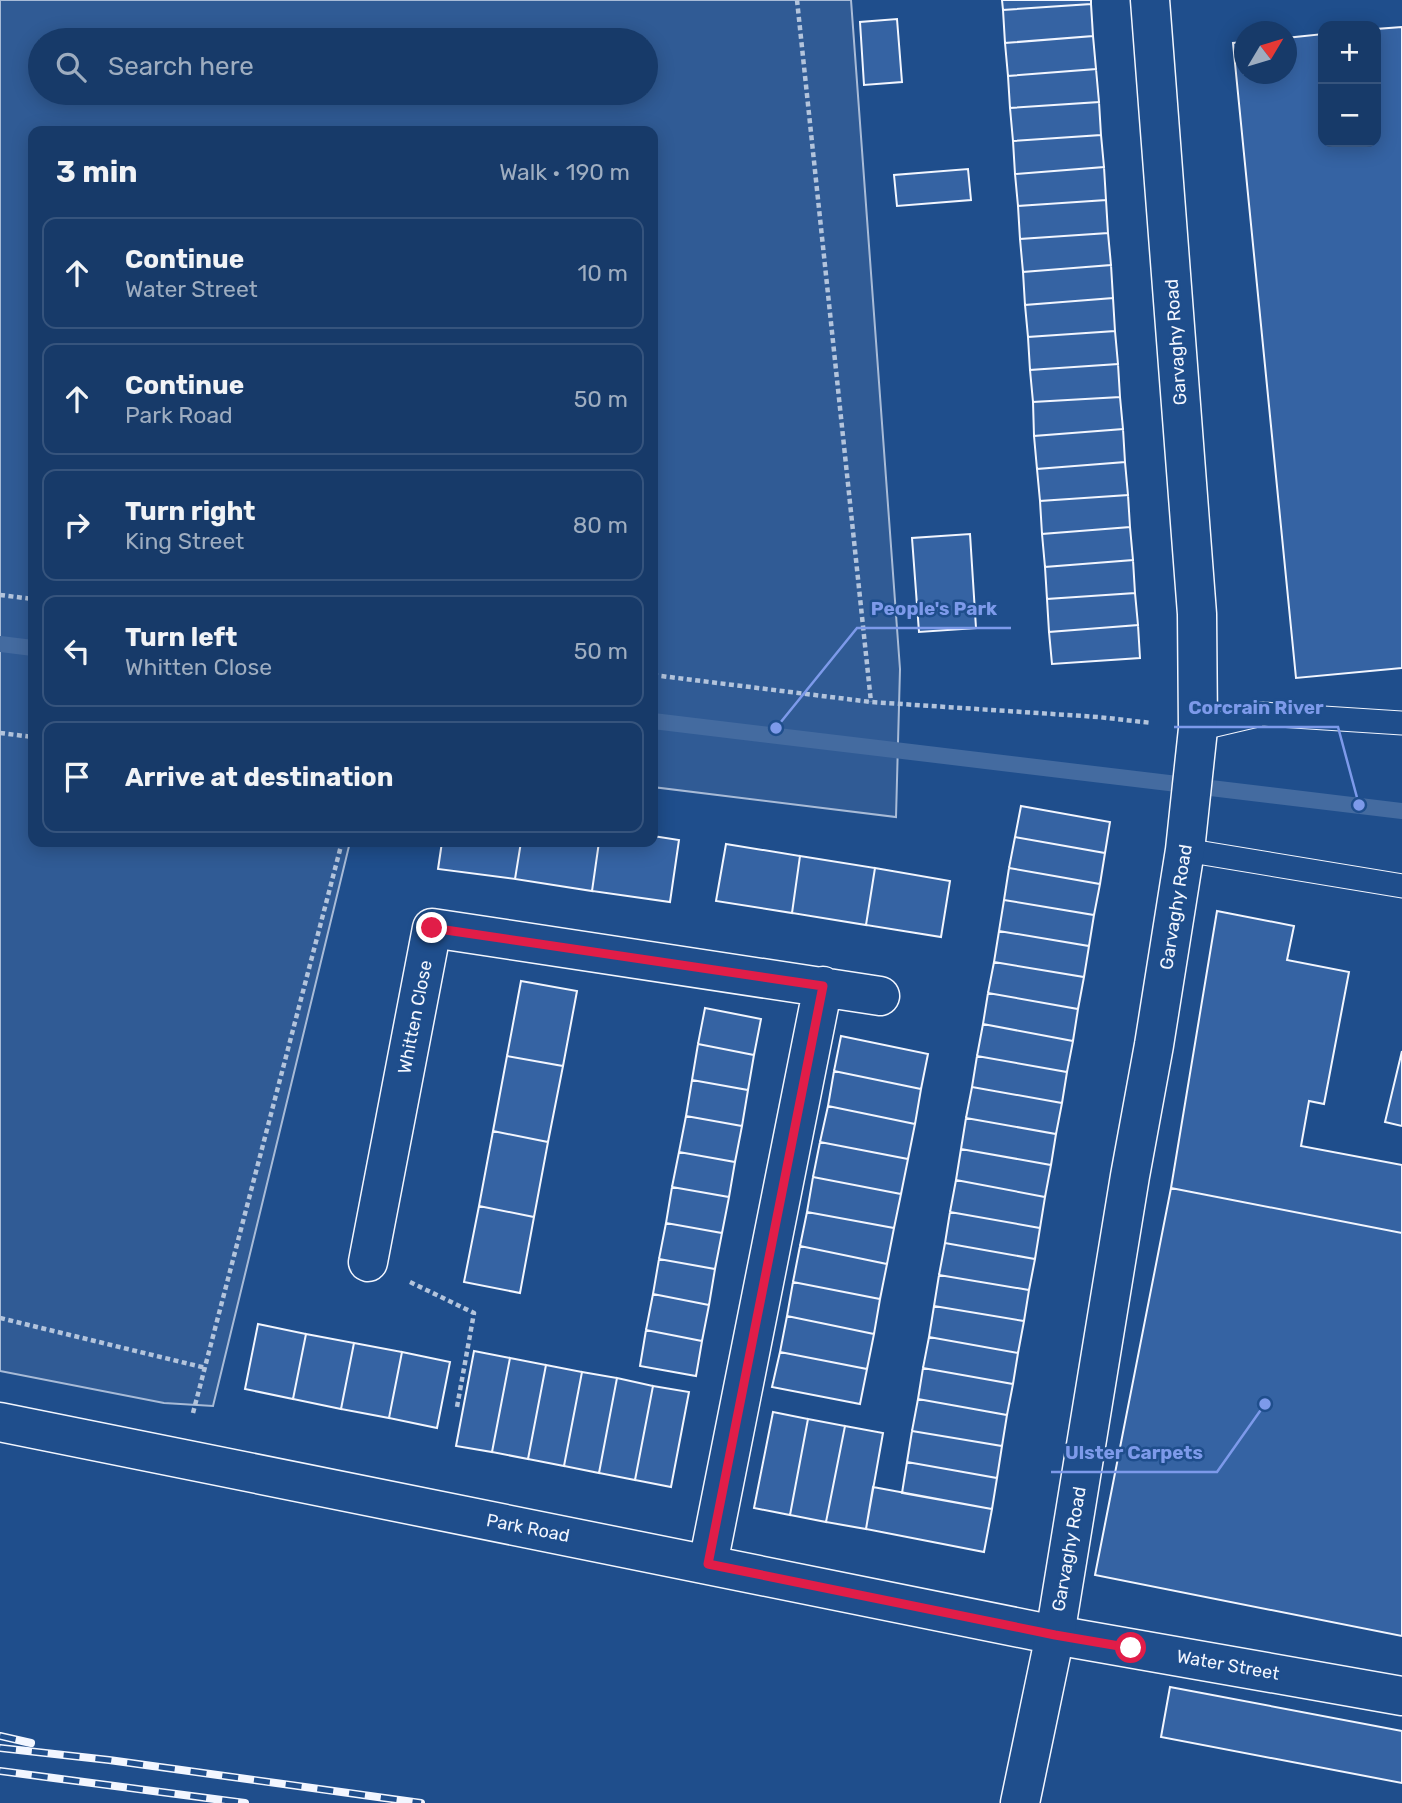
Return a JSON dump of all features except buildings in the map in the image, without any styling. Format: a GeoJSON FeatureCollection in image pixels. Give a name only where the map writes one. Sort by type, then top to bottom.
{"type":"FeatureCollection","features":[{"type":"Feature","properties":{"kind":"street","name":"Garvaghy Road"},"geometry":{"type":"LineString","coordinates":[[1020,1803],[1055,1635],[1185,850],[1198,729],[1197,614],[1150,0]]}},
{"type":"Feature","properties":{"kind":"street","name":"Whitten Close"},"geometry":{"type":"LineString","coordinates":[[368,1262],[432,928],[880,996]]}},
{"type":"Feature","properties":{"kind":"street"},"geometry":{"type":"LineString","coordinates":[[708,1564],[823,986]]}},
{"type":"Feature","properties":{"kind":"street","name":"Park Road"},"geometry":{"type":"LineString","coordinates":[[0,1422],[1055,1635]]}},
{"type":"Feature","properties":{"kind":"street","name":"Water Street"},"geometry":{"type":"LineString","coordinates":[[1055,1635],[1402,1696]]}},
{"type":"Feature","properties":{"kind":"lane"},"geometry":{"type":"LineString","coordinates":[[1198,729],[1262,714],[1402,723]]}},
{"type":"Feature","properties":{"kind":"lane"},"geometry":{"type":"LineString","coordinates":[[1185,850],[1402,886]]}},
{"type":"Feature","properties":{"kind":"path"},"geometry":{"type":"LineString","coordinates":[[797,0],[872,702]]}},
{"type":"Feature","properties":{"kind":"path"},"geometry":{"type":"LineString","coordinates":[[0,595],[28,598]]}},
{"type":"Feature","properties":{"kind":"path"},"geometry":{"type":"LineString","coordinates":[[658,676],[872,702],[1098,717],[1198,729]]}},
{"type":"Feature","properties":{"kind":"path"},"geometry":{"type":"LineString","coordinates":[[0,733],[28,736]]}},
{"type":"Feature","properties":{"kind":"path"},"geometry":{"type":"LineString","coordinates":[[181,1459],[341,847]]}},
{"type":"Feature","properties":{"kind":"path"},"geometry":{"type":"LineString","coordinates":[[368,1262],[474,1313],[457,1408]]}},
{"type":"Feature","properties":{"kind":"path"},"geometry":{"type":"LineString","coordinates":[[0,1318],[206,1368]]}},
{"type":"Feature","properties":{"kind":"shaded area"},"geometry":{"type":"Polygon","coordinates":[[[0,0],[851,0],[900,669],[896,817],[658,788],[658,126],[28,126],[28,847],[349,847],[213,1406],[164,1403],[0,1371],[0,0]]]}},
{"type":"Feature","properties":{"kind":"waterway"},"geometry":{"type":"LineString","coordinates":[[0,644],[28,647]]}},
{"type":"Feature","properties":{"kind":"waterway"},"geometry":{"type":"LineString","coordinates":[[658,722],[1402,811]]}},
{"type":"Feature","properties":{"kind":"railway"},"geometry":{"type":"LineString","coordinates":[[0,1736],[31,1743]]}},
{"type":"Feature","properties":{"kind":"railway"},"geometry":{"type":"LineString","coordinates":[[0,1748],[109,1760],[421,1803]]}},
{"type":"Feature","properties":{"kind":"railway"},"geometry":{"type":"LineString","coordinates":[[0,1771],[245,1803]]}},
{"type":"Feature","properties":{"kind":"place","name":"People's Park"},"geometry":{"type":"Point","coordinates":[776,728]}},
{"type":"Feature","properties":{"kind":"place","name":"Corcrain River"},"geometry":{"type":"Point","coordinates":[1359,805]}},
{"type":"Feature","properties":{"kind":"place","name":"Ulster Carpets"},"geometry":{"type":"Point","coordinates":[1265,1404]}},
{"type":"Feature","properties":{"kind":"route"},"geometry":{"type":"LineString","coordinates":[[432,928],[823,986],[708,1564],[1131,1648]]}}]}
